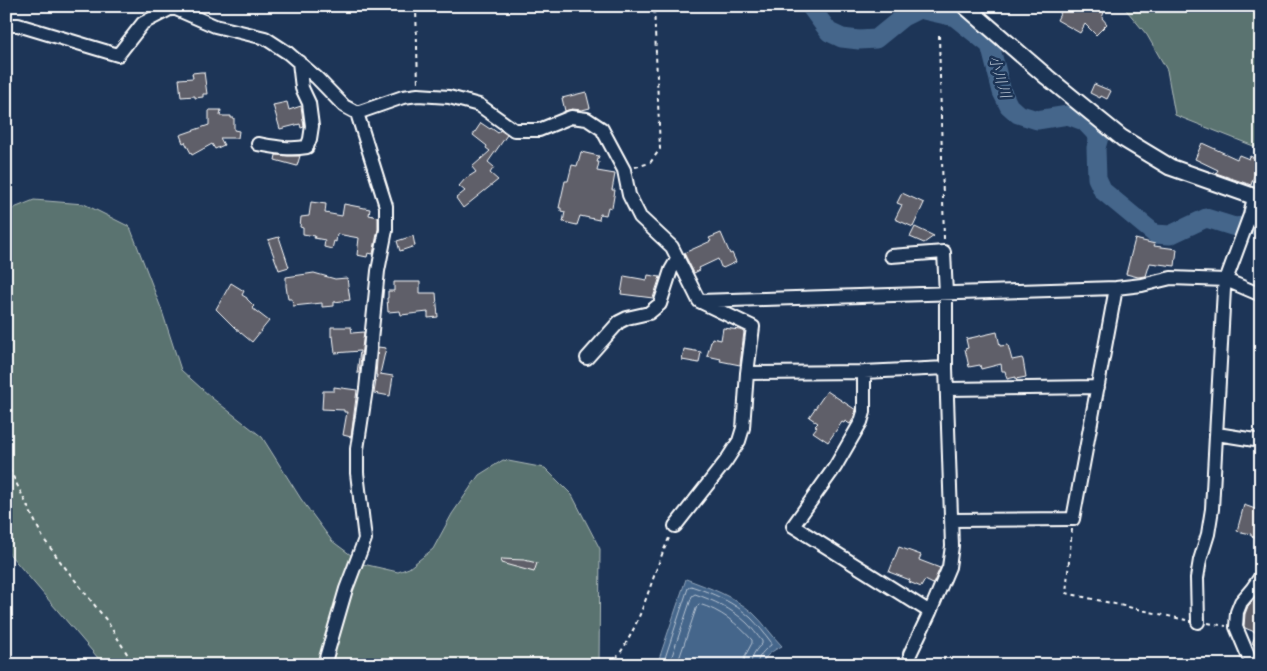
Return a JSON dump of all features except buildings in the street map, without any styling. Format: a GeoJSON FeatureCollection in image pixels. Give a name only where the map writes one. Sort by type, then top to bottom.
{"type":"FeatureCollection","features":[{"type":"Feature","properties":{"kind":"main road"},"geometry":{"type":"LineString","coordinates":[[965,6],[1047,77],[1122,138],[1170,167],[1257,198]]}},
{"type":"Feature","properties":{"kind":"street"},"geometry":{"type":"LineString","coordinates":[[6,26],[18,25],[118,55],[143,24],[170,7],[215,26],[264,38],[288,53],[317,78],[344,106],[357,113],[386,206],[386,230],[378,271],[366,389],[357,448],[357,473],[365,539],[346,589],[324,665]]}},
{"type":"Feature","properties":{"kind":"street"},"geometry":{"type":"LineString","coordinates":[[258,144],[281,149],[298,149],[306,147],[310,139],[312,126],[309,103],[302,88],[299,62]]}},
{"type":"Feature","properties":{"kind":"street"},"geometry":{"type":"LineString","coordinates":[[357,113],[403,97],[418,95],[449,97],[479,105],[514,130],[539,130],[571,117],[587,119],[602,129],[624,170],[629,195],[640,217],[672,247],[698,301],[753,327],[743,428],[739,441],[726,461],[675,526]]}},
{"type":"Feature","properties":{"kind":"street"},"geometry":{"type":"LineString","coordinates":[[1198,622],[1197,578],[1212,509],[1226,280],[1257,198]]}},
{"type":"Feature","properties":{"kind":"street"},"geometry":{"type":"LineString","coordinates":[[891,256],[944,252],[952,546],[949,567],[910,654]]}},
{"type":"Feature","properties":{"kind":"street"},"geometry":{"type":"LineString","coordinates":[[587,358],[619,322],[627,318],[649,313],[660,304],[671,270],[678,258]]}},
{"type":"Feature","properties":{"kind":"street"},"geometry":{"type":"LineString","coordinates":[[698,301],[1116,288],[1142,285],[1171,278],[1226,280],[1261,295]]}},
{"type":"Feature","properties":{"kind":"street"},"geometry":{"type":"LineString","coordinates":[[951,520],[1072,519],[1116,288]]}},
{"type":"Feature","properties":{"kind":"street"},"geometry":{"type":"LineString","coordinates":[[747,373],[864,372],[946,368]]}},
{"type":"Feature","properties":{"kind":"street"},"geometry":{"type":"LineString","coordinates":[[864,372],[864,412],[861,422],[835,468],[793,526],[930,612]]}},
{"type":"Feature","properties":{"kind":"street"},"geometry":{"type":"LineString","coordinates":[[947,389],[1098,387]]}},
{"type":"Feature","properties":{"kind":"street"},"geometry":{"type":"LineString","coordinates":[[1217,434],[1261,441]]}},
{"type":"Feature","properties":{"kind":"street"},"geometry":{"type":"LineString","coordinates":[[1252,665],[1236,628],[1237,612],[1241,602],[1257,591],[1261,576]]}},
{"type":"Feature","properties":{"kind":"path"},"geometry":{"type":"LineString","coordinates":[[416,6],[418,95]]}},
{"type":"Feature","properties":{"kind":"path"},"geometry":{"type":"LineString","coordinates":[[624,170],[650,163],[660,149],[654,6]]}},
{"type":"Feature","properties":{"kind":"path"},"geometry":{"type":"LineString","coordinates":[[939,35],[944,252]]}},
{"type":"Feature","properties":{"kind":"path"},"geometry":{"type":"LineString","coordinates":[[6,462],[43,538],[107,621],[134,665]]}},
{"type":"Feature","properties":{"kind":"path"},"geometry":{"type":"LineString","coordinates":[[1072,519],[1066,593],[1188,621],[1236,628]]}},
{"type":"Feature","properties":{"kind":"path"},"geometry":{"type":"LineString","coordinates":[[611,665],[628,642],[649,592],[663,550],[675,526]]}},
{"type":"Feature","properties":{"kind":"green space"},"geometry":{"type":"Polygon","coordinates":[[[1123,6],[1261,6],[1261,147],[1256,147],[1175,115],[1167,70],[1147,35],[1123,6]]]}},
{"type":"Feature","properties":{"kind":"green space"},"geometry":{"type":"Polygon","coordinates":[[[34,200],[84,204],[130,227],[161,308],[181,370],[212,398],[262,437],[301,499],[332,541],[363,564],[398,572],[409,568],[433,549],[452,514],[479,475],[503,460],[545,468],[572,495],[600,549],[599,665],[104,665],[6,550],[6,217],[14,208],[34,200]]]}},
{"type":"Feature","properties":{"kind":"water"},"geometry":{"type":"Polygon","coordinates":[[[686,579],[721,593],[745,607],[757,617],[782,646],[770,654],[761,665],[655,665],[659,659],[686,579]]]}},
{"type":"Feature","properties":{"kind":"waterway","name":"小川川"},"geometry":{"type":"LineString","coordinates":[[810,6],[829,32],[842,38],[859,40],[876,39],[903,17],[919,9],[955,17],[990,45],[1002,92],[1009,106],[1018,114],[1037,120],[1068,115],[1084,121],[1099,137],[1096,148],[1097,178],[1103,191],[1155,234],[1170,235],[1206,218],[1235,227],[1261,224]]}}]}
